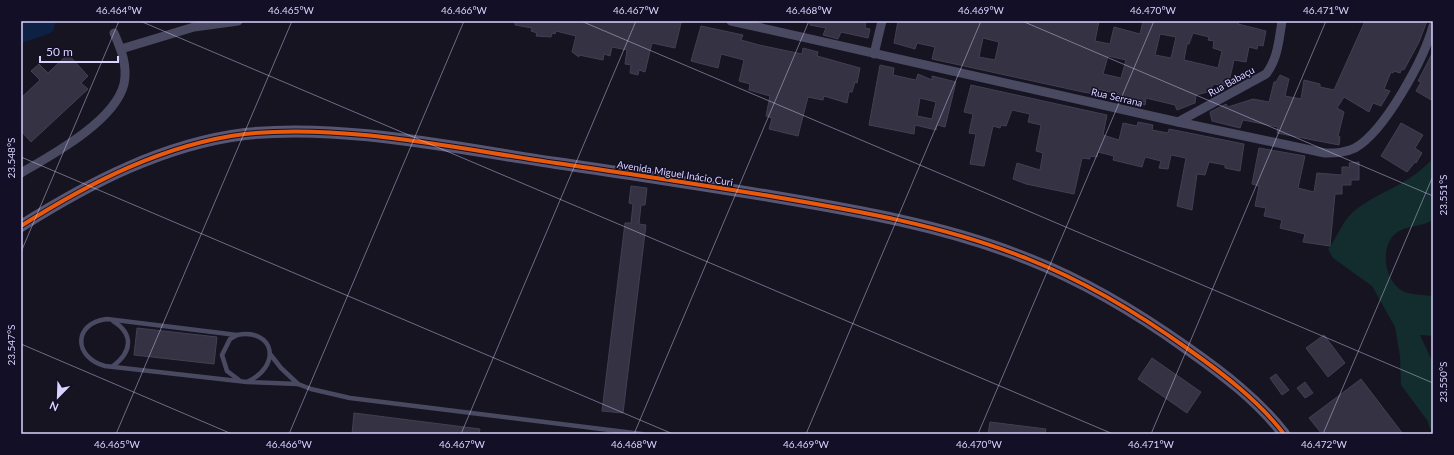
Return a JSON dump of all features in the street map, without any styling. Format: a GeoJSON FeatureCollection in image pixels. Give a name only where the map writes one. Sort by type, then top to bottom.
{"type":"FeatureCollection","features":[{"type":"Feature","properties":{"kind":"street"},"geometry":{"type":"LineString","coordinates":[[121,50],[194,27],[238,21]]}},
{"type":"Feature","properties":{"kind":"street","name":"Rua Serrana"},"geometry":{"type":"LineString","coordinates":[[731,21],[1178,122],[1325,153],[1342,153],[1355,148],[1370,136],[1386,117],[1420,60],[1433,26]]}},
{"type":"Feature","properties":{"kind":"street"},"geometry":{"type":"LineString","coordinates":[[874,54],[882,21]]}},
{"type":"Feature","properties":{"kind":"street","name":"Rua Babaçu"},"geometry":{"type":"LineString","coordinates":[[1178,122],[1266,74],[1272,67],[1282,21]]}},
{"type":"Feature","properties":{"kind":"street"},"geometry":{"type":"LineString","coordinates":[[21,173],[86,131],[108,111],[122,91],[125,74],[121,50],[114,33]]}},
{"type":"Feature","properties":{"kind":"street","name":"Avenida Miguel Inácio Curi"},"geometry":{"type":"LineString","coordinates":[[21,226],[93,183],[170,152],[210,141],[246,134],[302,132],[403,140],[846,208],[955,234],[1028,259],[1079,283],[1158,328],[1210,365],[1255,402],[1284,434]]}},
{"type":"Feature","properties":{"kind":"lane"},"geometry":{"type":"LineString","coordinates":[[298,384],[270,354],[267,344],[254,334],[238,335],[111,320],[99,320],[88,326],[82,337],[81,344],[89,359],[97,363],[113,366],[244,381],[298,384],[317,391],[350,398],[642,434]]}},
{"type":"Feature","properties":{"kind":"lane"},"geometry":{"type":"LineString","coordinates":[[111,320],[125,331],[128,343],[123,356],[113,366]]}},
{"type":"Feature","properties":{"kind":"lane"},"geometry":{"type":"LineString","coordinates":[[238,335],[230,339],[222,355],[227,371],[244,381]]}},
{"type":"Feature","properties":{"kind":"lane"},"geometry":{"type":"LineString","coordinates":[[244,381],[264,371],[268,365],[270,354]]}},
{"type":"Feature","properties":{"kind":"green space"},"geometry":{"type":"Polygon","coordinates":[[[1433,158],[1433,220],[1404,229],[1395,234],[1390,240],[1386,257],[1386,266],[1389,274],[1398,288],[1408,293],[1433,296],[1433,336],[1420,335],[1433,363],[1432,434],[1427,420],[1401,385],[1400,356],[1395,327],[1372,286],[1333,258],[1328,249],[1345,221],[1352,213],[1362,205],[1414,175],[1424,168],[1433,158]]]}},
{"type":"Feature","properties":{"kind":"building"},"geometry":{"type":"Polygon","coordinates":[[[515,21],[672,21],[681,23],[675,48],[652,43],[645,72],[639,70],[638,75],[630,73],[631,65],[625,64],[627,50],[612,47],[610,56],[604,54],[603,60],[579,55],[579,57],[572,52],[576,36],[556,31],[555,34],[552,33],[551,37],[536,36],[537,33],[531,31],[532,28],[515,25],[515,21]]]}},
{"type":"Feature","properties":{"kind":"building"},"geometry":{"type":"Polygon","coordinates":[[[810,21],[866,21],[865,28],[870,29],[868,38],[841,32],[838,39],[823,35],[826,28],[810,25],[810,21]]]}},
{"type":"Feature","properties":{"kind":"building"},"geometry":{"type":"Polygon","coordinates":[[[898,21],[1099,21],[1095,41],[1110,44],[1114,27],[1140,34],[1143,21],[1218,21],[1226,23],[1227,21],[1234,21],[1239,22],[1238,24],[1266,31],[1263,46],[1258,45],[1257,49],[1249,47],[1246,62],[1234,60],[1228,86],[1213,84],[1211,91],[1196,95],[1195,103],[1177,110],[1175,105],[1146,98],[1145,105],[1117,99],[1118,94],[1097,89],[1095,94],[1083,92],[932,59],[935,47],[917,43],[915,49],[894,43],[898,21]],[[1193,33],[1189,44],[1187,44],[1184,60],[1218,68],[1222,51],[1213,48],[1214,41],[1208,40],[1209,37],[1193,33]],[[1160,34],[1155,55],[1171,58],[1176,37],[1160,34]],[[983,38],[979,57],[995,60],[999,42],[983,38]],[[1108,56],[1103,74],[1121,78],[1126,60],[1108,56]]]}},
{"type":"Feature","properties":{"kind":"building"},"geometry":{"type":"Polygon","coordinates":[[[1365,21],[1427,21],[1419,42],[1404,70],[1402,69],[1400,73],[1394,71],[1393,73],[1391,72],[1384,89],[1390,91],[1381,106],[1373,103],[1369,112],[1344,97],[1337,108],[1344,112],[1338,136],[1340,137],[1339,145],[1277,133],[1278,127],[1243,120],[1240,128],[1212,121],[1210,112],[1226,104],[1228,107],[1253,99],[1269,102],[1274,82],[1276,82],[1280,75],[1289,79],[1285,96],[1301,99],[1304,80],[1320,84],[1320,87],[1334,90],[1365,21]]]}},
{"type":"Feature","properties":{"kind":"building"},"geometry":{"type":"Polygon","coordinates":[[[701,26],[743,35],[741,40],[759,45],[802,54],[803,48],[818,52],[817,56],[860,68],[857,83],[855,82],[852,92],[849,92],[847,103],[824,96],[823,100],[808,97],[798,136],[769,129],[772,118],[766,116],[770,96],[749,90],[750,84],[739,81],[744,60],[721,54],[718,68],[691,61],[701,26]]]}},
{"type":"Feature","properties":{"kind":"building"},"geometry":{"type":"Polygon","coordinates":[[[1433,52],[1433,101],[1416,91],[1421,82],[1418,81],[1433,52]]]}},
{"type":"Feature","properties":{"kind":"building"},"geometry":{"type":"Polygon","coordinates":[[[68,54],[88,76],[81,83],[88,89],[31,142],[21,131],[21,98],[40,80],[31,71],[39,64],[48,73],[68,54]]]}},
{"type":"Feature","properties":{"kind":"building"},"geometry":{"type":"Polygon","coordinates":[[[880,65],[894,68],[893,75],[916,80],[918,74],[932,80],[932,76],[956,82],[945,127],[937,125],[936,130],[915,125],[914,134],[869,125],[880,65]],[[920,98],[917,116],[932,119],[936,102],[920,98]]]}},
{"type":"Feature","properties":{"kind":"building"},"geometry":{"type":"Polygon","coordinates":[[[971,85],[1107,115],[1103,135],[1119,140],[1123,123],[1137,126],[1138,122],[1153,125],[1152,130],[1168,133],[1169,129],[1244,144],[1240,171],[1225,168],[1225,165],[1209,162],[1205,175],[1197,174],[1192,210],[1177,206],[1186,158],[1171,155],[1168,169],[1159,168],[1161,161],[1145,157],[1142,167],[1113,160],[1114,156],[1098,152],[1097,157],[1090,156],[1090,159],[1082,158],[1074,194],[1026,184],[1013,179],[1017,163],[1040,170],[1043,153],[1036,151],[1041,125],[1028,122],[1030,114],[1012,110],[1006,126],[1001,125],[1000,128],[993,126],[984,166],[970,164],[976,134],[969,133],[973,114],[964,112],[971,85]]]}},
{"type":"Feature","properties":{"kind":"building"},"geometry":{"type":"Polygon","coordinates":[[[1401,123],[1423,135],[1415,148],[1422,153],[1416,163],[1415,162],[1407,172],[1381,156],[1401,123]]]}},
{"type":"Feature","properties":{"kind":"building"},"geometry":{"type":"Polygon","coordinates":[[[1259,148],[1305,156],[1298,188],[1314,192],[1317,173],[1342,175],[1342,167],[1350,167],[1349,163],[1359,162],[1359,180],[1351,180],[1351,185],[1342,185],[1342,194],[1335,194],[1330,246],[1303,242],[1305,234],[1280,228],[1282,220],[1264,216],[1266,208],[1255,206],[1259,186],[1252,184],[1259,148]]]}},
{"type":"Feature","properties":{"kind":"building"},"geometry":{"type":"Polygon","coordinates":[[[631,186],[647,188],[645,205],[641,205],[639,224],[646,225],[623,413],[602,411],[625,223],[631,223],[633,204],[629,203],[631,186]]]}},
{"type":"Feature","properties":{"kind":"building"},"geometry":{"type":"Polygon","coordinates":[[[137,328],[217,337],[214,364],[134,355],[137,328]]]}},
{"type":"Feature","properties":{"kind":"building"},"geometry":{"type":"Polygon","coordinates":[[[1324,335],[1345,363],[1328,377],[1306,348],[1324,335]]]}},
{"type":"Feature","properties":{"kind":"building"},"geometry":{"type":"Polygon","coordinates":[[[1152,358],[1201,392],[1187,413],[1138,379],[1152,358]]]}},
{"type":"Feature","properties":{"kind":"building"},"geometry":{"type":"Polygon","coordinates":[[[1276,374],[1289,390],[1282,395],[1270,378],[1276,374]]]}},
{"type":"Feature","properties":{"kind":"building"},"geometry":{"type":"Polygon","coordinates":[[[1361,379],[1403,434],[1322,434],[1309,418],[1361,379]]]}},
{"type":"Feature","properties":{"kind":"building"},"geometry":{"type":"Polygon","coordinates":[[[1305,382],[1313,393],[1305,398],[1297,388],[1305,382]]]}},
{"type":"Feature","properties":{"kind":"building"},"geometry":{"type":"Polygon","coordinates":[[[354,413],[480,429],[479,434],[352,434],[354,413]]]}},
{"type":"Feature","properties":{"kind":"building"},"geometry":{"type":"Polygon","coordinates":[[[990,422],[1046,429],[1045,434],[988,434],[990,422]]]}},
{"type":"Feature","properties":{"kind":"waterway"},"geometry":{"type":"LineString","coordinates":[[21,33],[45,25],[46,21]]}},
{"type":"Feature","properties":{"kind":"cycle path"},"geometry":{"type":"LineString","coordinates":[[21,226],[73,195],[156,156],[215,139],[245,134],[283,132],[321,132],[401,139],[764,195],[864,213],[931,228],[996,247],[1070,277],[1111,299],[1150,323],[1214,368],[1251,398],[1284,434]]}}]}
